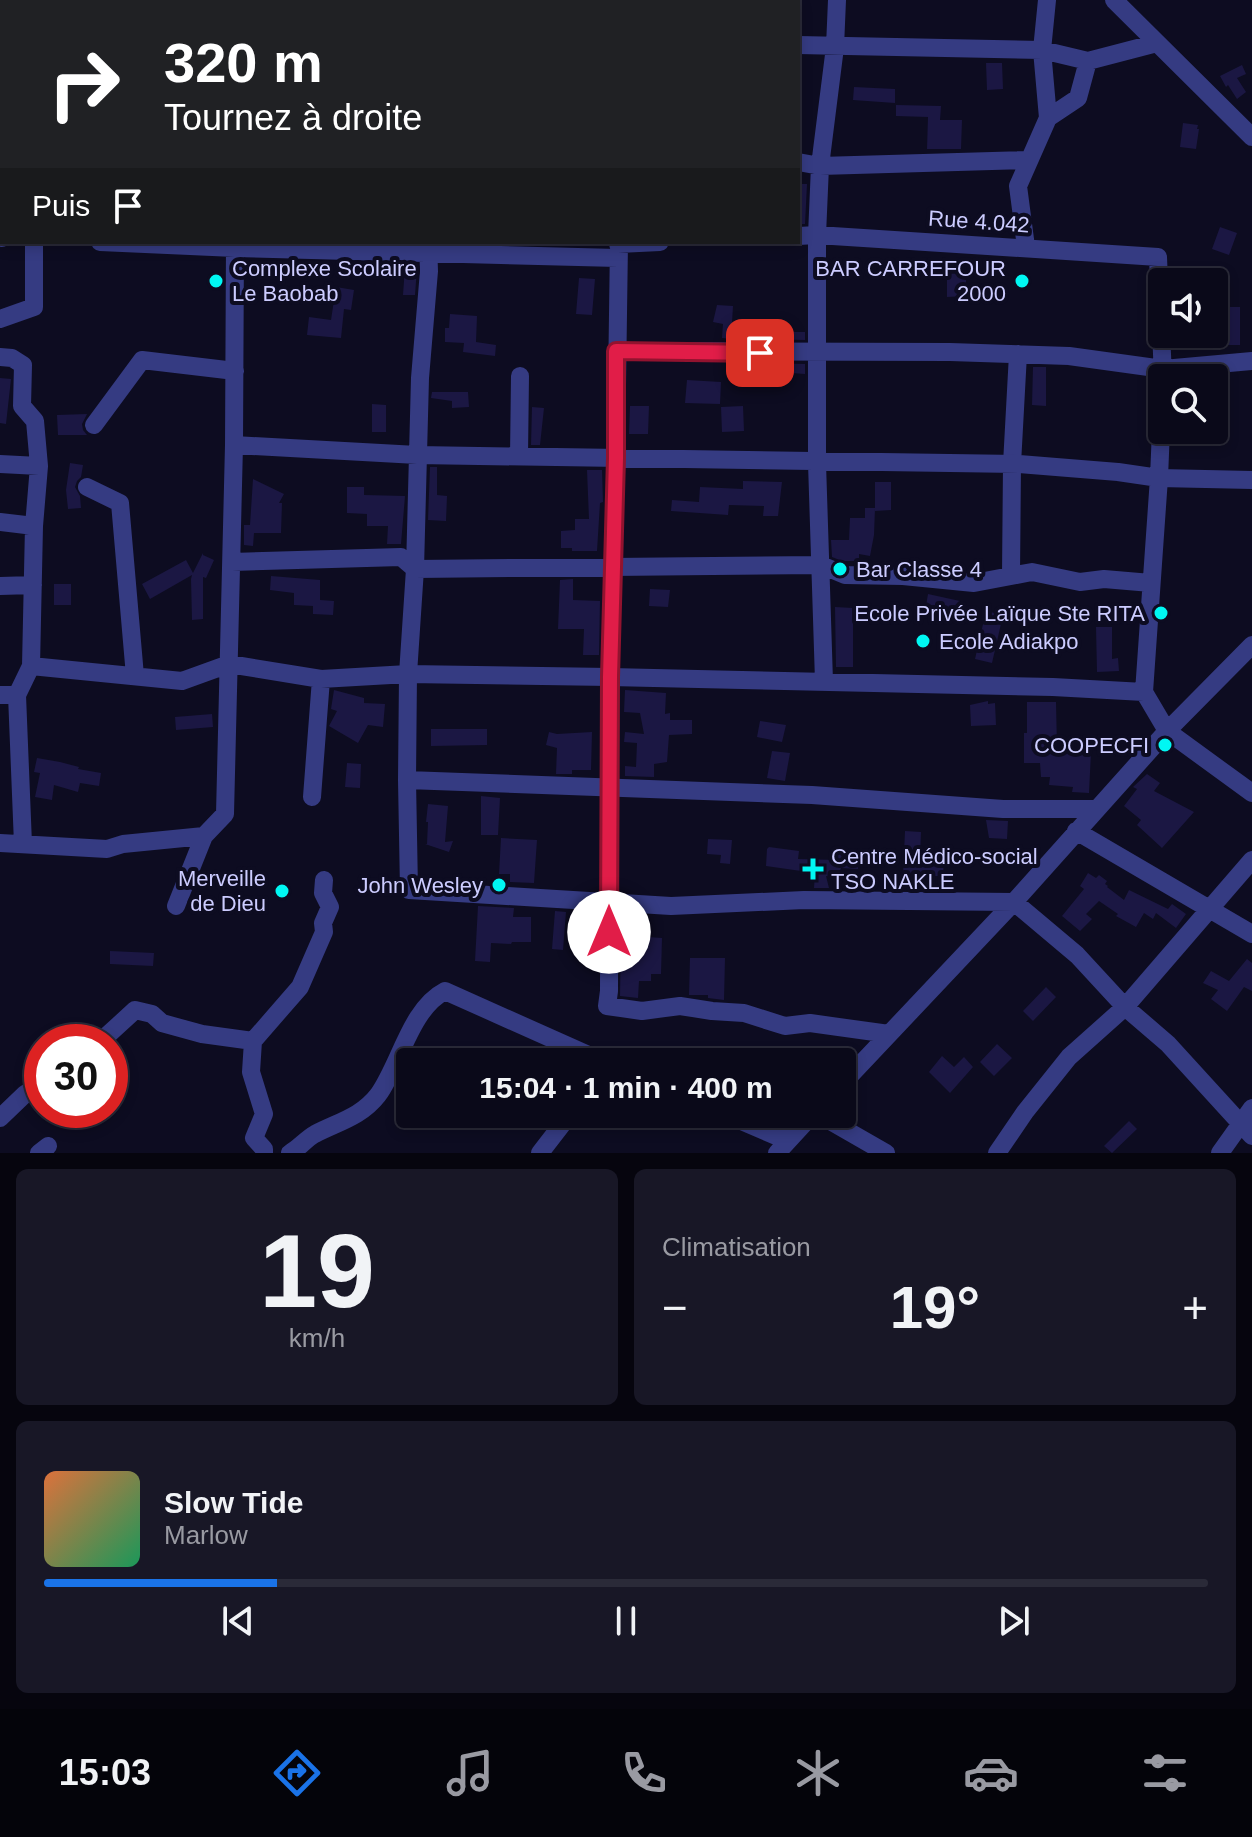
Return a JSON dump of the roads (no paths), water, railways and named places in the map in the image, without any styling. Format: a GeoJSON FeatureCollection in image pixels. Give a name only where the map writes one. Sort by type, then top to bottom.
{"type":"FeatureCollection","features":[{"type":"Feature","properties":{"kind":"street"},"geometry":{"type":"LineString","coordinates":[[824,681],[817,353],[807,236],[820,166],[835,47],[837,0]]}},
{"type":"Feature","properties":{"kind":"street"},"geometry":{"type":"LineString","coordinates":[[1026,247],[1018,186],[1048,118],[1042,50],[1047,0]]}},
{"type":"Feature","properties":{"kind":"street"},"geometry":{"type":"LineString","coordinates":[[1114,0],[1252,137]]}},
{"type":"Feature","properties":{"kind":"street"},"geometry":{"type":"LineString","coordinates":[[800,45],[1042,50],[1088,61],[1157,43]]}},
{"type":"Feature","properties":{"kind":"street"},"geometry":{"type":"LineString","coordinates":[[1048,118],[1078,98],[1088,61]]}},
{"type":"Feature","properties":{"kind":"street"},"geometry":{"type":"LineString","coordinates":[[800,162],[820,166],[1029,160]]}},
{"type":"Feature","properties":{"kind":"street","name":"Rue 4.042"},"geometry":{"type":"LineString","coordinates":[[807,236],[1158,257],[1163,364]]}},
{"type":"Feature","properties":{"kind":"street"},"geometry":{"type":"LineString","coordinates":[[0,319],[34,307],[34,244]]}},
{"type":"Feature","properties":{"kind":"street"},"geometry":{"type":"LineString","coordinates":[[190,244],[429,248],[618,248],[646,244]]}},
{"type":"Feature","properties":{"kind":"street"},"geometry":{"type":"LineString","coordinates":[[176,906],[204,836],[225,814],[232,562],[235,245]]}},
{"type":"Feature","properties":{"kind":"street"},"geometry":{"type":"LineString","coordinates":[[429,248],[420,378],[415,569],[408,674],[409,890],[671,906],[804,900],[1014,902],[1077,955],[1125,1007],[1168,1044],[1246,1130]]}},
{"type":"Feature","properties":{"kind":"street"},"geometry":{"type":"LineString","coordinates":[[618,248],[607,1006],[642,1011],[680,1006],[744,1013],[785,1026],[810,1023],[889,1034]]}},
{"type":"Feature","properties":{"kind":"street"},"geometry":{"type":"LineString","coordinates":[[616,351],[1018,354],[1069,356],[1148,371]]}},
{"type":"Feature","properties":{"kind":"street"},"geometry":{"type":"LineString","coordinates":[[1011,575],[1012,464],[1018,354]]}},
{"type":"Feature","properties":{"kind":"street"},"geometry":{"type":"LineString","coordinates":[[0,357],[12,358],[23,365],[22,406],[35,421],[39,466],[34,526],[31,666],[8,695],[23,844]]}},
{"type":"Feature","properties":{"kind":"street"},"geometry":{"type":"LineString","coordinates":[[94,425],[142,360],[235,371]]}},
{"type":"Feature","properties":{"kind":"street"},"geometry":{"type":"LineString","coordinates":[[1228,365],[1252,361]]}},
{"type":"Feature","properties":{"kind":"street"},"geometry":{"type":"LineString","coordinates":[[519,456],[520,376]]}},
{"type":"Feature","properties":{"kind":"street"},"geometry":{"type":"LineString","coordinates":[[1160,444],[1144,692],[1167,731],[1252,793]]}},
{"type":"Feature","properties":{"kind":"street"},"geometry":{"type":"LineString","coordinates":[[234,445],[417,455],[1012,464],[1159,478],[1252,480]]}},
{"type":"Feature","properties":{"kind":"street"},"geometry":{"type":"LineString","coordinates":[[0,464],[39,466]]}},
{"type":"Feature","properties":{"kind":"street"},"geometry":{"type":"LineString","coordinates":[[87,487],[120,503],[135,676]]}},
{"type":"Feature","properties":{"kind":"street"},"geometry":{"type":"LineString","coordinates":[[0,522],[34,526]]}},
{"type":"Feature","properties":{"kind":"street"},"geometry":{"type":"LineString","coordinates":[[232,562],[401,557],[415,569],[821,565],[845,575],[903,576],[974,583],[1032,572],[1080,582],[1104,579],[1151,583]]}},
{"type":"Feature","properties":{"kind":"street"},"geometry":{"type":"LineString","coordinates":[[0,586],[33,585]]}},
{"type":"Feature","properties":{"kind":"street"},"geometry":{"type":"LineString","coordinates":[[856,1069],[1014,902],[1167,731],[1252,645]]}},
{"type":"Feature","properties":{"kind":"street"},"geometry":{"type":"LineString","coordinates":[[31,666],[182,681],[229,664],[321,679],[408,674],[610,677],[1053,687],[1144,692]]}},
{"type":"Feature","properties":{"kind":"street"},"geometry":{"type":"LineString","coordinates":[[312,797],[321,679]]}},
{"type":"Feature","properties":{"kind":"street"},"geometry":{"type":"LineString","coordinates":[[407,780],[812,795],[1003,809],[1097,809]]}},
{"type":"Feature","properties":{"kind":"street"},"geometry":{"type":"LineString","coordinates":[[1076,831],[1252,934]]}},
{"type":"Feature","properties":{"kind":"street"},"geometry":{"type":"LineString","coordinates":[[0,843],[107,849],[123,844],[204,836]]}},
{"type":"Feature","properties":{"kind":"street"},"geometry":{"type":"LineString","coordinates":[[997,1153],[1069,1057],[1125,1007],[1252,860]]}},
{"type":"Feature","properties":{"kind":"street"},"geometry":{"type":"LineString","coordinates":[[264,1153],[254,1138],[264,1114],[251,1072],[253,1041],[300,987],[324,932],[323,923],[330,907],[323,893],[324,880]]}},
{"type":"Feature","properties":{"kind":"street"},"geometry":{"type":"LineString","coordinates":[[402,1048],[419,1017],[435,996],[445,991],[573,1048]]}},
{"type":"Feature","properties":{"kind":"street"},"geometry":{"type":"LineString","coordinates":[[120,1024],[135,1010],[152,1014],[162,1023],[202,1034],[253,1041]]}},
{"type":"Feature","properties":{"kind":"street"},"geometry":{"type":"LineString","coordinates":[[290,1153],[312,1136],[355,1116],[378,1094],[396,1060]]}},
{"type":"Feature","properties":{"kind":"street"},"geometry":{"type":"LineString","coordinates":[[0,1118],[24,1095]]}},
{"type":"Feature","properties":{"kind":"street"},"geometry":{"type":"LineString","coordinates":[[1220,1153],[1246,1130],[1252,1108]]}},
{"type":"Feature","properties":{"kind":"street"},"geometry":{"type":"LineString","coordinates":[[540,1153],[559,1128]]}},
{"type":"Feature","properties":{"kind":"street"},"geometry":{"type":"LineString","coordinates":[[750,1128],[783,1147],[802,1128]]}},
{"type":"Feature","properties":{"kind":"street"},"geometry":{"type":"LineString","coordinates":[[841,1128],[886,1153]]}},
{"type":"Feature","properties":{"kind":"place","name":"Complexe Scolaire Le Baobab"},"geometry":{"type":"Point","coordinates":[216,281]}},
{"type":"Feature","properties":{"kind":"place","name":"BAR CARREFOUR 2000"},"geometry":{"type":"Point","coordinates":[1022,281]}},
{"type":"Feature","properties":{"kind":"place","name":"Bar Classe 4"},"geometry":{"type":"Point","coordinates":[840,569]}},
{"type":"Feature","properties":{"kind":"place","name":"Ecole Privée Laïque Ste RITA"},"geometry":{"type":"Point","coordinates":[1161,613]}},
{"type":"Feature","properties":{"kind":"place","name":"Ecole Adiakpo"},"geometry":{"type":"Point","coordinates":[923,641]}},
{"type":"Feature","properties":{"kind":"place","name":"COOPECFI"},"geometry":{"type":"Point","coordinates":[1165,745]}},
{"type":"Feature","properties":{"kind":"place","name":"Centre Médico-social TSO NAKLE"},"geometry":{"type":"Point","coordinates":[813,869]}},
{"type":"Feature","properties":{"kind":"place","name":"John Wesley"},"geometry":{"type":"Point","coordinates":[499,885]}},
{"type":"Feature","properties":{"kind":"place","name":"Merveille de Dieu"},"geometry":{"type":"Point","coordinates":[282,891]}}]}
